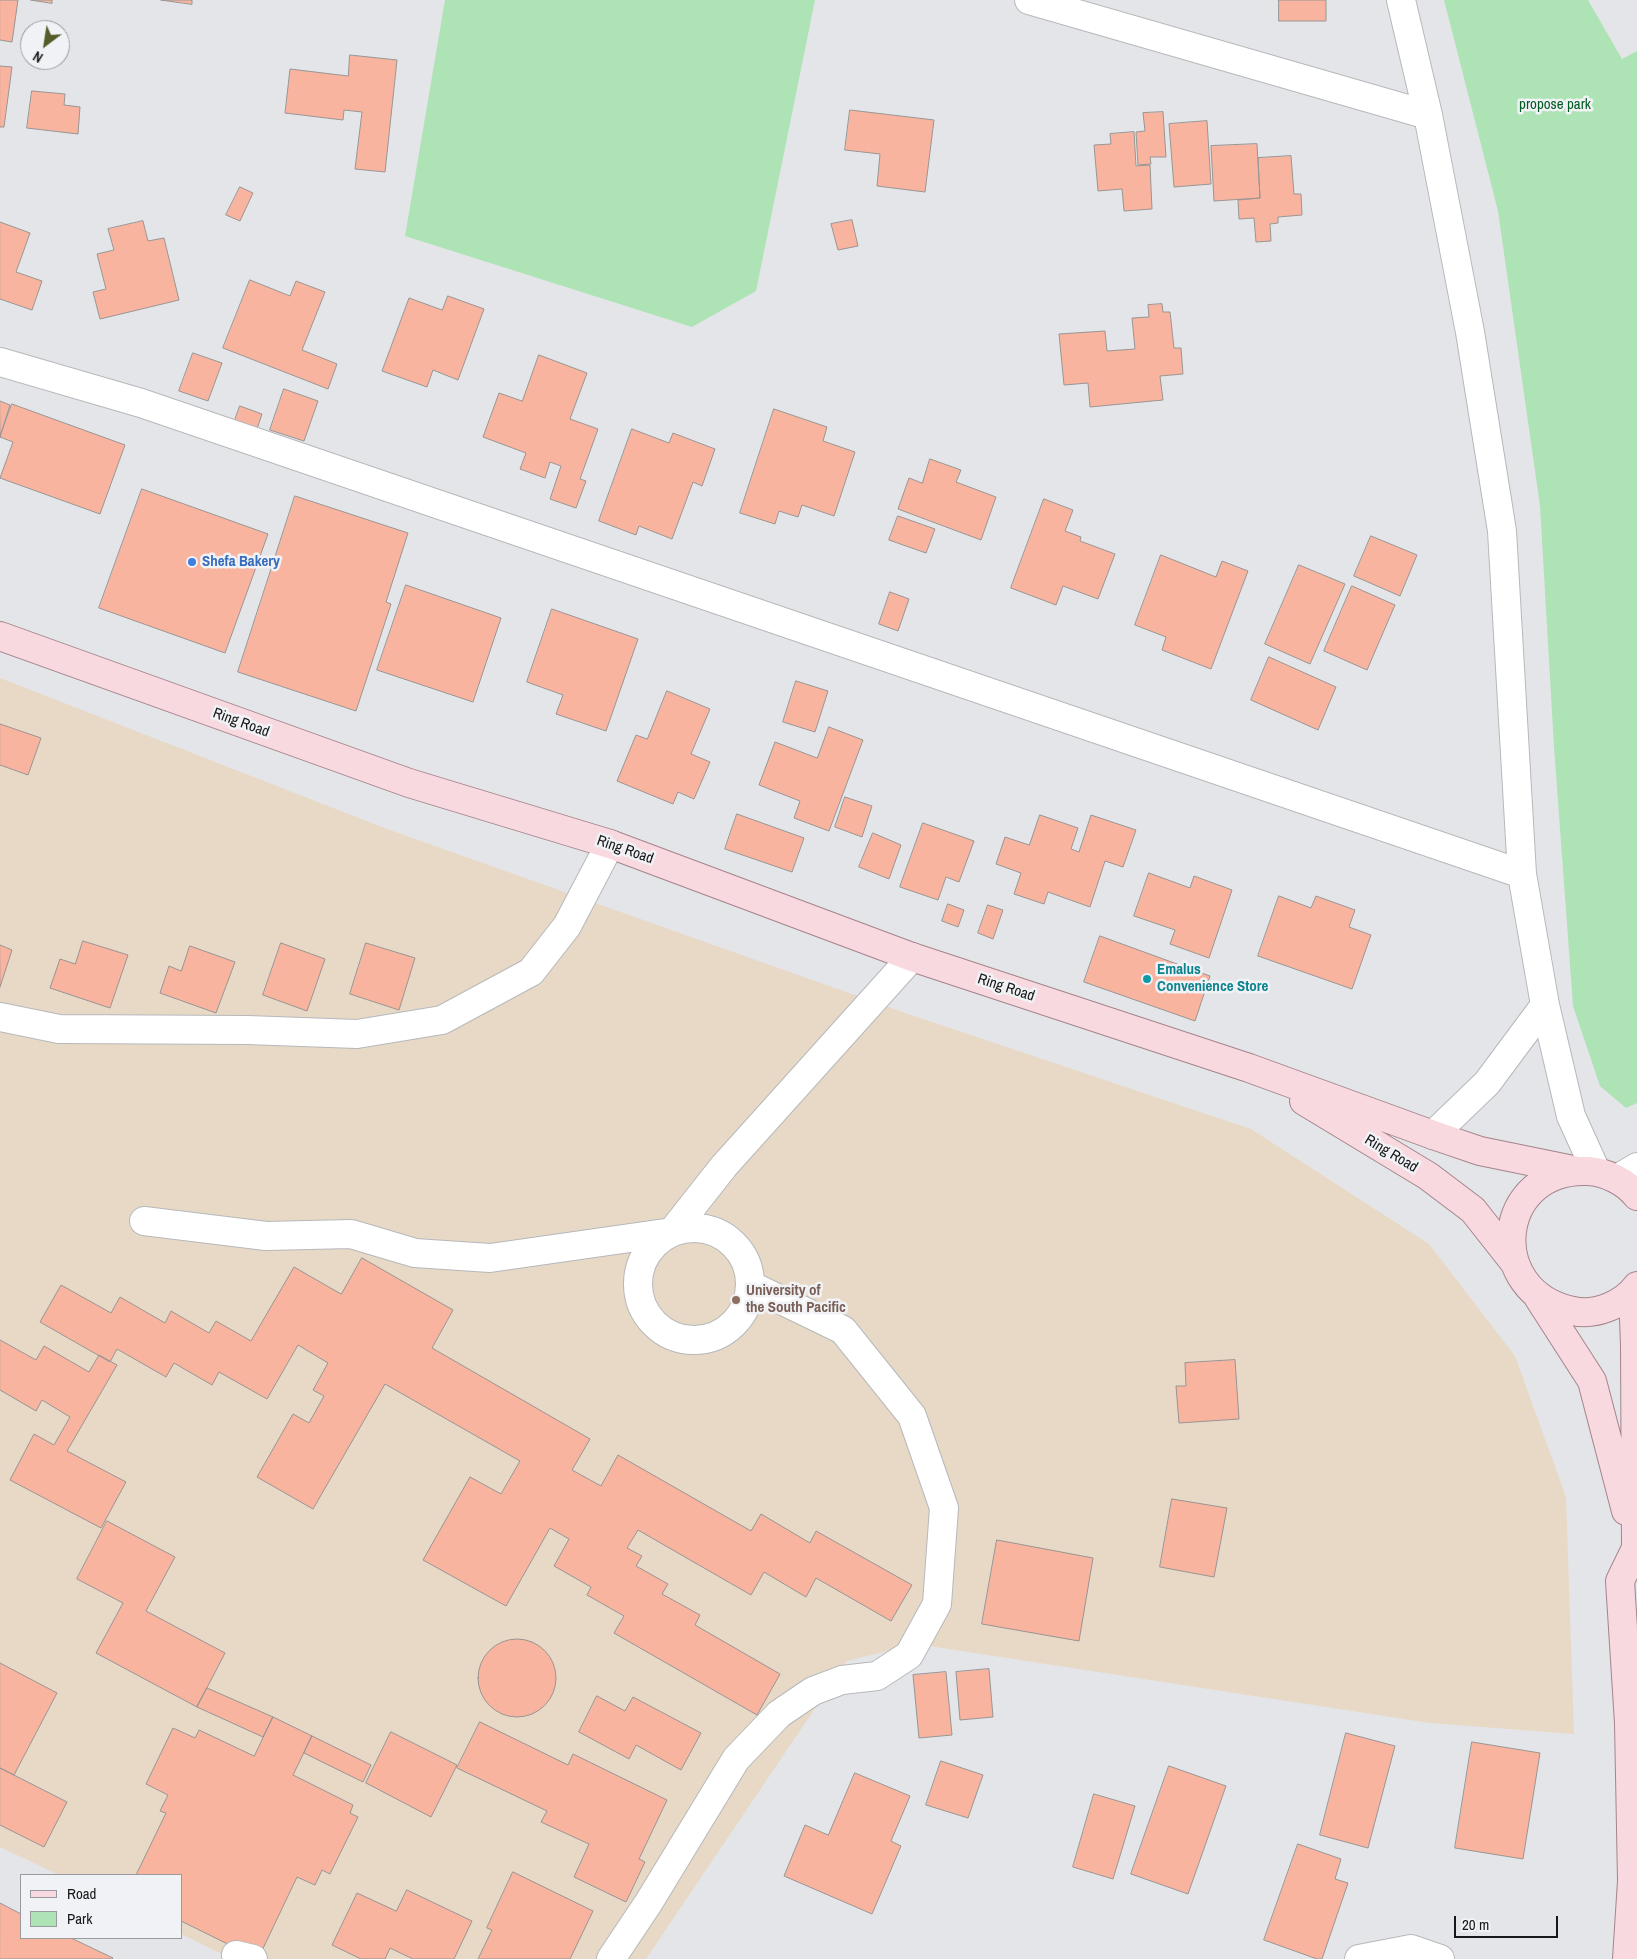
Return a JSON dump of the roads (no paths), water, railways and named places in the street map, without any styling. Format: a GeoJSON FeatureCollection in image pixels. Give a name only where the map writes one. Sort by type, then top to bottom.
{"type":"FeatureCollection","features":[{"type":"Feature","properties":{"kind":"main road","name":"Ring Road"},"geometry":{"type":"LineString","coordinates":[[0,636],[409,783],[610,844],[912,957],[1249,1068],[1432,1135],[1480,1151],[1512,1159],[1612,1177]]}},
{"type":"Feature","properties":{"kind":"main road","name":"Ring Road"},"geometry":{"type":"LineString","coordinates":[[1249,1068],[1428,1176],[1473,1210],[1514,1262],[1520,1275],[1538,1297]]}},
{"type":"Feature","properties":{"kind":"main road"},"geometry":{"type":"LineString","coordinates":[[1514,1262],[1511,1242],[1514,1221],[1522,1202],[1536,1187],[1553,1176],[1612,1177]]}},
{"type":"Feature","properties":{"kind":"main road"},"geometry":{"type":"LineString","coordinates":[[1538,1297],[1557,1308],[1576,1312],[1597,1311],[1616,1304],[1635,1288]]}},
{"type":"Feature","properties":{"kind":"main road"},"geometry":{"type":"LineString","coordinates":[[1627,1959],[1632,1881],[1630,1743],[1620,1581],[1636,1548],[1635,1288]]}},
{"type":"Feature","properties":{"kind":"main road"},"geometry":{"type":"LineString","coordinates":[[1538,1297],[1592,1381],[1636,1548]]}},
{"type":"Feature","properties":{"kind":"street"},"geometry":{"type":"LineString","coordinates":[[1029,0],[1428,115]]}},
{"type":"Feature","properties":{"kind":"street"},"geometry":{"type":"LineString","coordinates":[[1401,0],[1428,115],[1470,332],[1502,531],[1522,874],[1545,1005],[1571,1116],[1612,1177]]}},
{"type":"Feature","properties":{"kind":"street"},"geometry":{"type":"LineString","coordinates":[[0,362],[150,406],[1522,874]]}},
{"type":"Feature","properties":{"kind":"street"},"geometry":{"type":"LineString","coordinates":[[0,1017],[59,1029],[247,1030],[357,1034],[442,1020],[531,972],[567,926],[610,844]]}},
{"type":"Feature","properties":{"kind":"street"},"geometry":{"type":"LineString","coordinates":[[144,1221],[266,1236],[351,1234],[415,1253],[490,1258],[672,1232],[694,1228],[716,1232],[734,1244],[746,1263],[750,1285],[746,1306],[734,1324],[716,1336],[694,1341],[672,1336],[654,1323],[641,1305],[637,1284],[641,1262],[654,1244],[672,1232],[724,1166],[912,957]]}},
{"type":"Feature","properties":{"kind":"street"},"geometry":{"type":"LineString","coordinates":[[1432,1135],[1487,1083],[1545,1005]]}},
{"type":"Feature","properties":{"kind":"street"},"geometry":{"type":"LineString","coordinates":[[611,1959],[649,1902],[736,1759],[779,1714],[813,1692],[842,1680],[877,1676],[909,1655],[937,1604],[944,1508],[912,1416],[844,1330],[750,1285]]}},
{"type":"Feature","properties":{"kind":"street"},"geometry":{"type":"LineString","coordinates":[[1359,1959],[1411,1949],[1440,1959]]}},
{"type":"Feature","properties":{"kind":"place","name":"Shefa Bakery"},"geometry":{"type":"Point","coordinates":[192,562]}},
{"type":"Feature","properties":{"kind":"place","name":"Emalus Convenience Store"},"geometry":{"type":"Point","coordinates":[1147,979]}},
{"type":"Feature","properties":{"kind":"place","name":"University of the South Pacific"},"geometry":{"type":"Point","coordinates":[736,1300]}},
{"type":"Feature","properties":{"kind":"park label","name":"propose park"},"geometry":{"type":"Point","coordinates":[1555,105]}}]}
